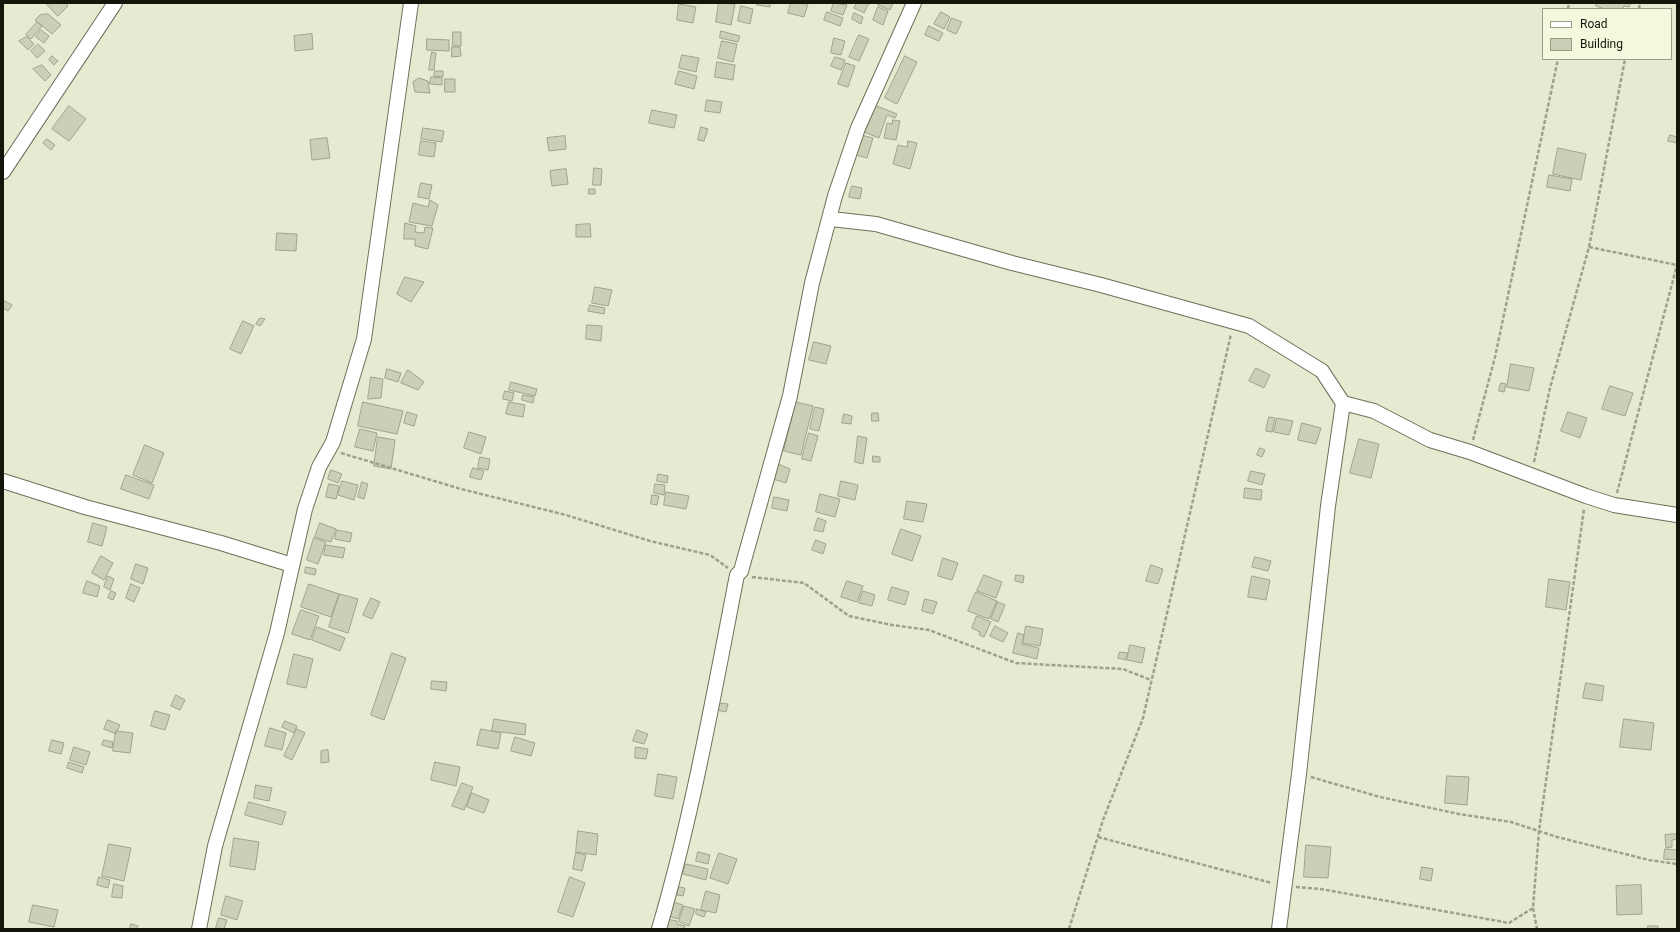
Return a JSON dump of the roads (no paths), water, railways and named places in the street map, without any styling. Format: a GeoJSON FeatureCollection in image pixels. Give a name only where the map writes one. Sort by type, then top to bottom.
{"type":"FeatureCollection","features":[{"type":"Feature","properties":{"kind":"street"},"geometry":{"type":"LineString","coordinates":[[3,172],[115,3]]}},
{"type":"Feature","properties":{"kind":"street"},"geometry":{"type":"LineString","coordinates":[[199,929],[215,846],[278,633],[305,509],[319,467],[333,442],[364,339],[410,3]]}},
{"type":"Feature","properties":{"kind":"street"},"geometry":{"type":"LineString","coordinates":[[659,929],[707,729],[738,575],[741,571],[790,396],[812,283],[831,219],[835,196],[858,128],[914,3]]}},
{"type":"Feature","properties":{"kind":"street"},"geometry":{"type":"LineString","coordinates":[[831,219],[876,224],[1012,263],[1101,285],[1250,326],[1322,371],[1343,403],[1328,506],[1299,774],[1279,929]]}},
{"type":"Feature","properties":{"kind":"street"},"geometry":{"type":"LineString","coordinates":[[1343,403],[1374,411],[1430,440],[1470,452],[1586,496],[1614,505],[1677,515]]}},
{"type":"Feature","properties":{"kind":"street"},"geometry":{"type":"LineString","coordinates":[[3,480],[84,507],[221,543],[292,565]]}}]}
